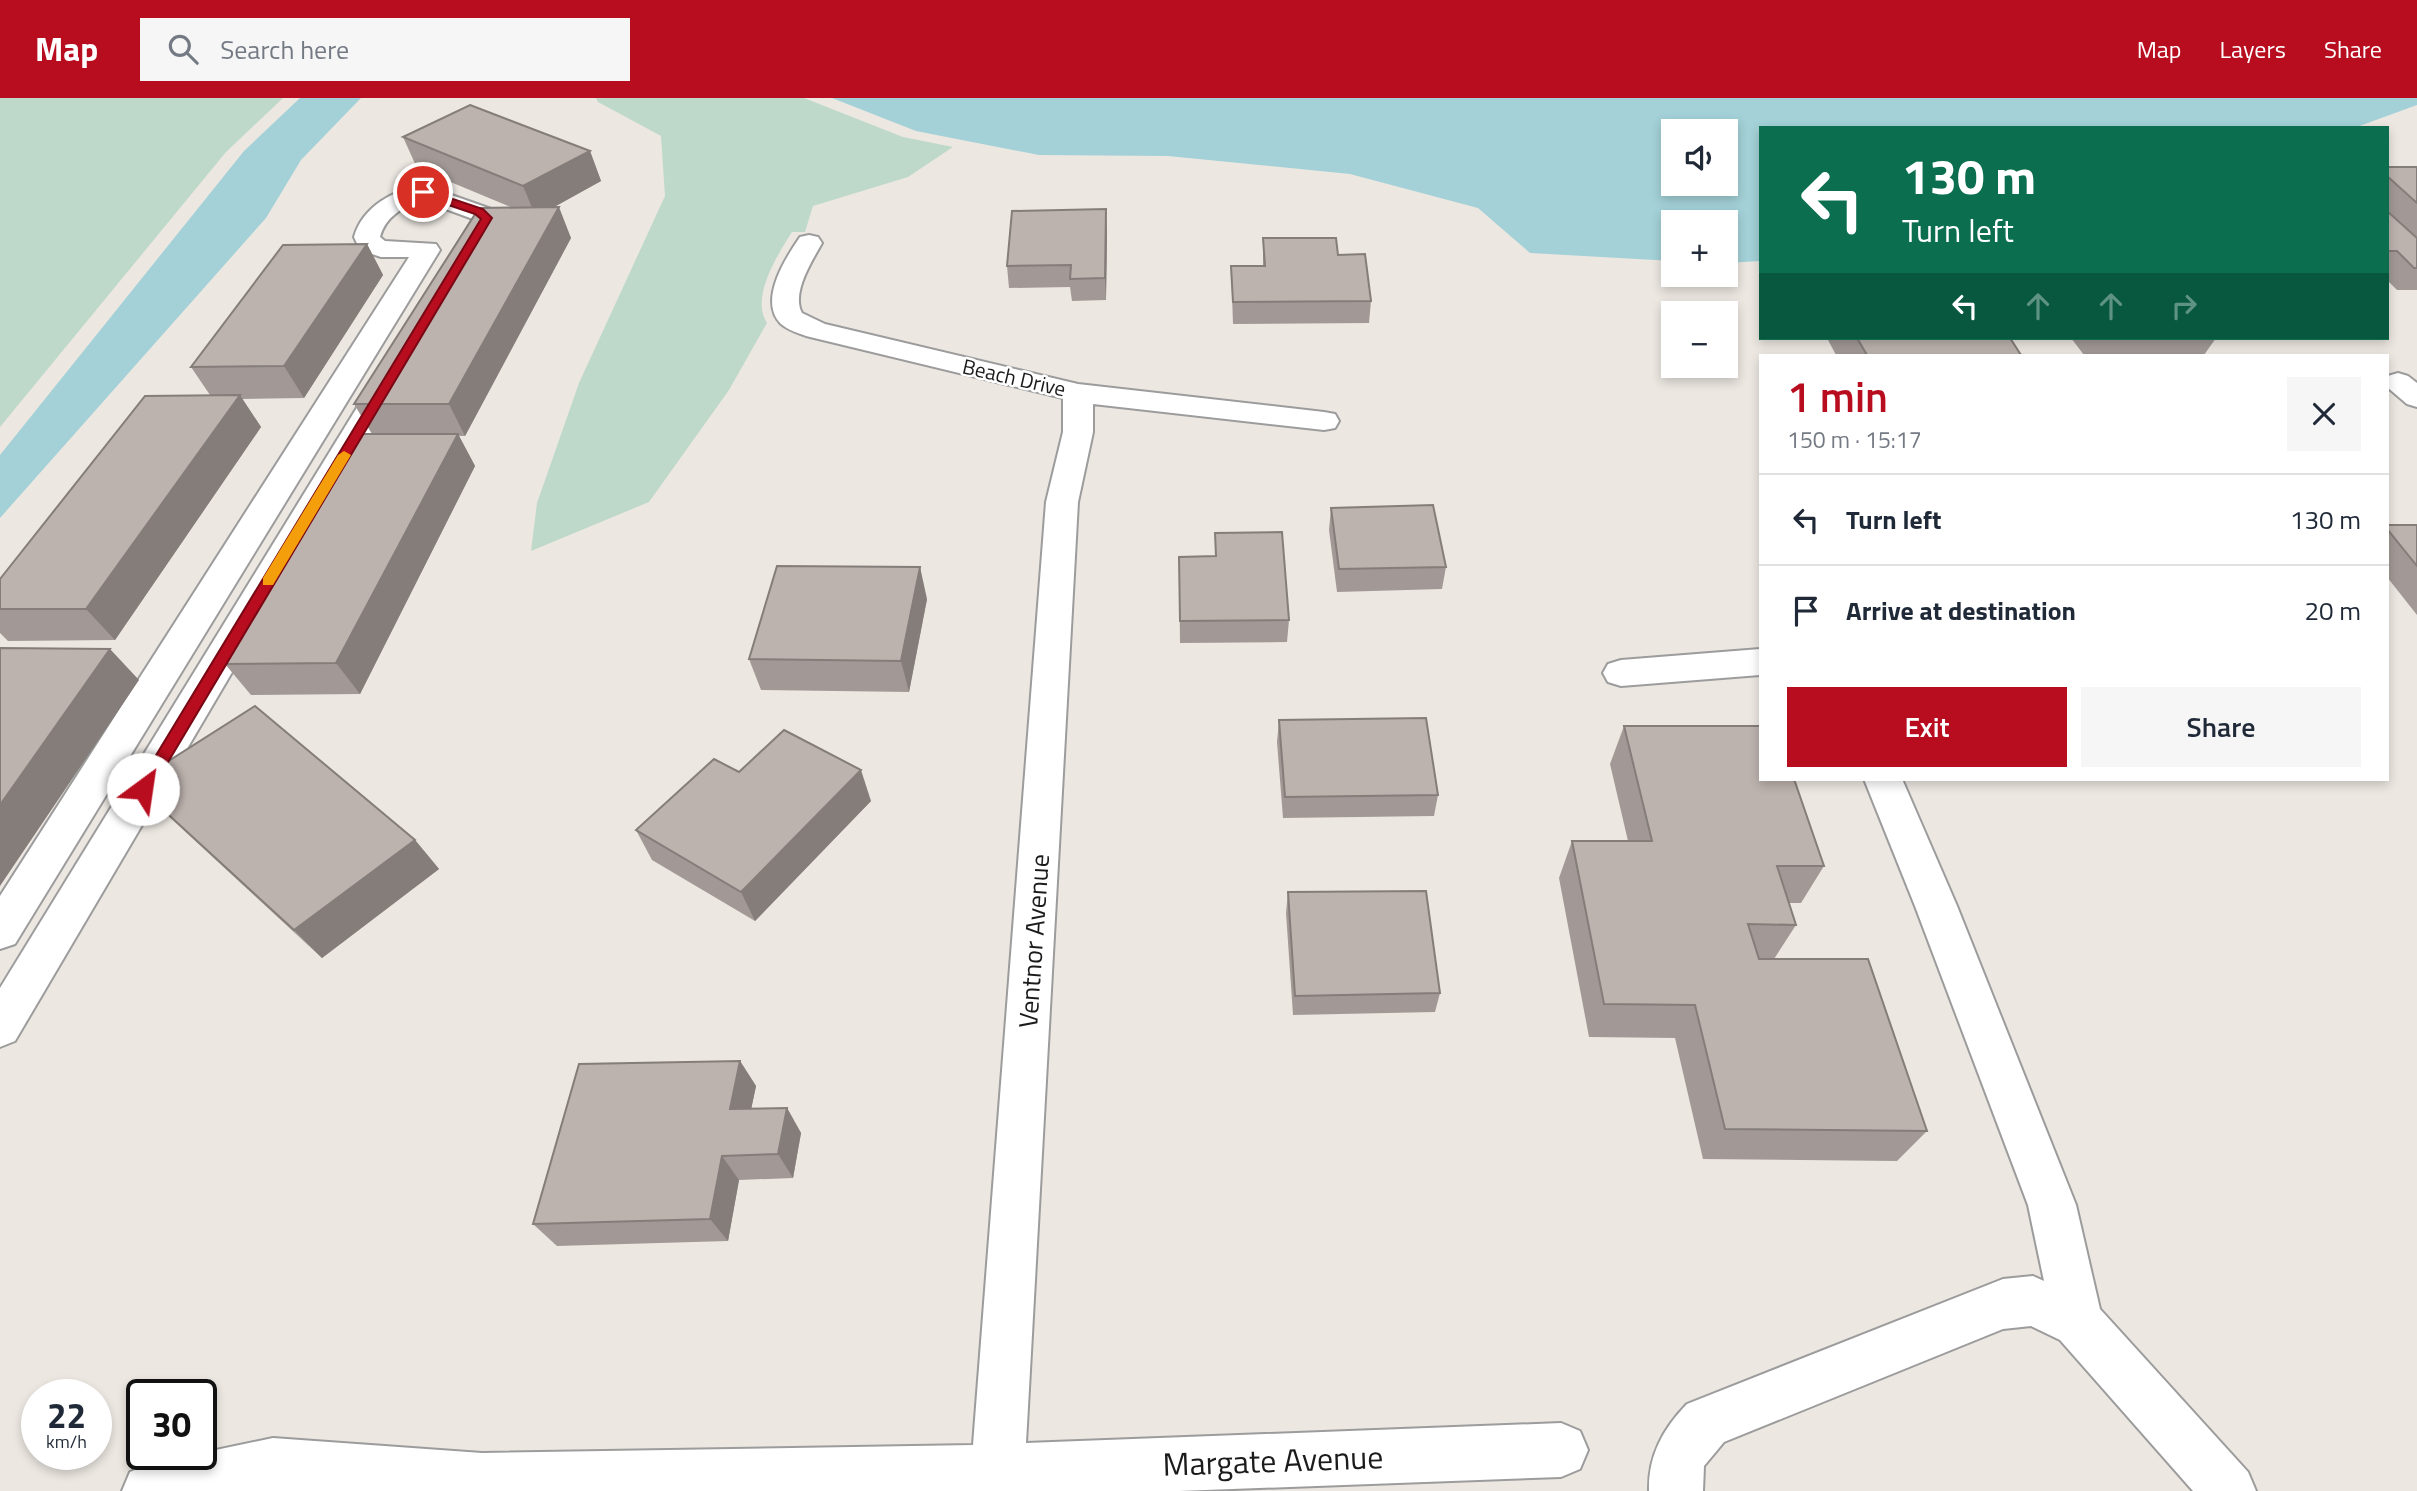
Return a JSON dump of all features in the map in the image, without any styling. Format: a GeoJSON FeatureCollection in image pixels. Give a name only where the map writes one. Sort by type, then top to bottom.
{"type":"FeatureCollection","features":[{"type":"Feature","properties":{"kind":"street"},"geometry":{"type":"LineString","coordinates":[[0,931],[428,250],[381,249],[369,244],[367,237],[373,223],[398,200],[423,192],[485,215],[487,218],[451,278]]}},
{"type":"Feature","properties":{"kind":"street","name":"Beach Drive"},"geometry":{"type":"LineString","coordinates":[[808,243],[794,272],[784,303],[786,313],[793,320],[832,335],[1078,393],[1324,421]]}},
{"type":"Feature","properties":{"kind":"street"},"geometry":{"type":"LineString","coordinates":[[0,1027],[408,349]]}},
{"type":"Feature","properties":{"kind":"street","name":"Ventnor Avenue"},"geometry":{"type":"LineString","coordinates":[[997,1481],[1062,502],[1078,432],[1078,393]]}},
{"type":"Feature","properties":{"kind":"street"},"geometry":{"type":"LineString","coordinates":[[1621,673],[1759,662]]}},
{"type":"Feature","properties":{"kind":"street"},"geometry":{"type":"LineString","coordinates":[[1884,781],[1936,906],[2052,1205],[2078,1322]]}},
{"type":"Feature","properties":{"kind":"street"},"geometry":{"type":"LineString","coordinates":[[1676,1491],[1675,1475],[1684,1445],[1706,1423],[2003,1304],[2033,1301],[2078,1322],[2229,1491]]}},
{"type":"Feature","properties":{"kind":"street","name":"Margate Avenue"},"geometry":{"type":"LineString","coordinates":[[149,1491],[273,1465],[482,1480],[997,1481],[1562,1450]]}},
{"type":"Feature","properties":{"kind":"green space"},"geometry":{"type":"Polygon","coordinates":[[[0,98],[283,98],[226,152],[0,427],[0,98]]]}},
{"type":"Feature","properties":{"kind":"green space"},"geometry":{"type":"Polygon","coordinates":[[[596,98],[804,98],[903,137],[953,147],[908,177],[813,206],[805,232],[792,232],[768,276],[762,301],[767,323],[729,390],[649,502],[531,551],[537,503],[579,383],[665,196],[661,136],[598,102],[596,98]]]}},
{"type":"Feature","properties":{"kind":"water"},"geometry":{"type":"Polygon","coordinates":[[[300,98],[361,98],[301,160],[266,218],[0,518],[0,455],[244,151],[300,98]]]}},
{"type":"Feature","properties":{"kind":"water"},"geometry":{"type":"Polygon","coordinates":[[[832,98],[2417,98],[2417,105],[2359,126],[1759,126],[1759,261],[1738,262],[1738,210],[1661,210],[1661,260],[1530,253],[1478,208],[1350,174],[1168,156],[1039,155],[916,131],[832,98]]]}},
{"type":"Feature","properties":{"kind":"building"},"geometry":{"type":"Polygon","coordinates":[[[470,105],[590,151],[523,186],[403,137],[470,105]]]}},
{"type":"Feature","properties":{"kind":"building"},"geometry":{"type":"Polygon","coordinates":[[[2389,167],[2417,167],[2417,203],[2389,178],[2389,167]]]}},
{"type":"Feature","properties":{"kind":"building"},"geometry":{"type":"Polygon","coordinates":[[[559,207],[449,404],[354,404],[479,208],[559,207]]]}},
{"type":"Feature","properties":{"kind":"building"},"geometry":{"type":"Polygon","coordinates":[[[1106,209],[1105,278],[1070,279],[1071,265],[1007,266],[1012,211],[1106,209]]]}},
{"type":"Feature","properties":{"kind":"building"},"geometry":{"type":"Polygon","coordinates":[[[2389,213],[2417,238],[2417,268],[2397,251],[2389,251],[2389,213]]]}},
{"type":"Feature","properties":{"kind":"building"},"geometry":{"type":"Polygon","coordinates":[[[1263,238],[1336,238],[1338,255],[1365,254],[1371,301],[1233,302],[1231,266],[1265,266],[1263,238]]]}},
{"type":"Feature","properties":{"kind":"building"},"geometry":{"type":"Polygon","coordinates":[[[367,244],[284,366],[191,367],[283,245],[367,244]]]}},
{"type":"Feature","properties":{"kind":"building"},"geometry":{"type":"Polygon","coordinates":[[[1858,340],[2011,340],[2020,354],[1866,354],[1858,340]]]}},
{"type":"Feature","properties":{"kind":"building"},"geometry":{"type":"Polygon","coordinates":[[[240,395],[86,609],[0,609],[0,579],[145,396],[240,395]]]}},
{"type":"Feature","properties":{"kind":"building"},"geometry":{"type":"Polygon","coordinates":[[[363,434],[458,434],[336,663],[225,664],[363,434]]]}},
{"type":"Feature","properties":{"kind":"building"},"geometry":{"type":"Polygon","coordinates":[[[1433,505],[1446,567],[1339,569],[1331,508],[1433,505]]]}},
{"type":"Feature","properties":{"kind":"building"},"geometry":{"type":"Polygon","coordinates":[[[2389,525],[2417,525],[2417,566],[2389,531],[2389,525]]]}},
{"type":"Feature","properties":{"kind":"building"},"geometry":{"type":"Polygon","coordinates":[[[1282,532],[1289,620],[1180,621],[1179,557],[1216,556],[1215,533],[1282,532]]]}},
{"type":"Feature","properties":{"kind":"building"},"geometry":{"type":"Polygon","coordinates":[[[777,566],[920,567],[901,661],[749,659],[777,566]]]}},
{"type":"Feature","properties":{"kind":"building"},"geometry":{"type":"Polygon","coordinates":[[[0,648],[110,649],[0,805],[0,648]]]}},
{"type":"Feature","properties":{"kind":"building"},"geometry":{"type":"Polygon","coordinates":[[[255,706],[415,840],[294,930],[134,783],[255,706]]]}},
{"type":"Feature","properties":{"kind":"building"},"geometry":{"type":"Polygon","coordinates":[[[1426,718],[1438,795],[1285,797],[1279,720],[1426,718]]]}},
{"type":"Feature","properties":{"kind":"building"},"geometry":{"type":"Polygon","coordinates":[[[1624,726],[1759,726],[1759,781],[1795,781],[1824,866],[1777,866],[1796,925],[1748,924],[1759,959],[1868,959],[1927,1131],[1725,1129],[1695,1005],[1604,1004],[1572,841],[1652,841],[1624,726]]]}},
{"type":"Feature","properties":{"kind":"building"},"geometry":{"type":"Polygon","coordinates":[[[784,730],[861,770],[741,892],[636,830],[714,759],[739,772],[784,730]]]}},
{"type":"Feature","properties":{"kind":"building"},"geometry":{"type":"Polygon","coordinates":[[[1426,891],[1440,993],[1295,996],[1288,892],[1426,891]]]}},
{"type":"Feature","properties":{"kind":"building"},"geometry":{"type":"Polygon","coordinates":[[[740,1061],[730,1109],[787,1108],[778,1154],[722,1156],[710,1219],[533,1224],[579,1064],[740,1061]]]}},
{"type":"Feature","properties":{"kind":"slow traffic"},"geometry":{"type":"LineString","coordinates":[[268,581],[344,455]]}},
{"type":"Feature","properties":{"kind":"route"},"geometry":{"type":"LineString","coordinates":[[143,789],[487,218],[479,212],[423,192]]}}]}
